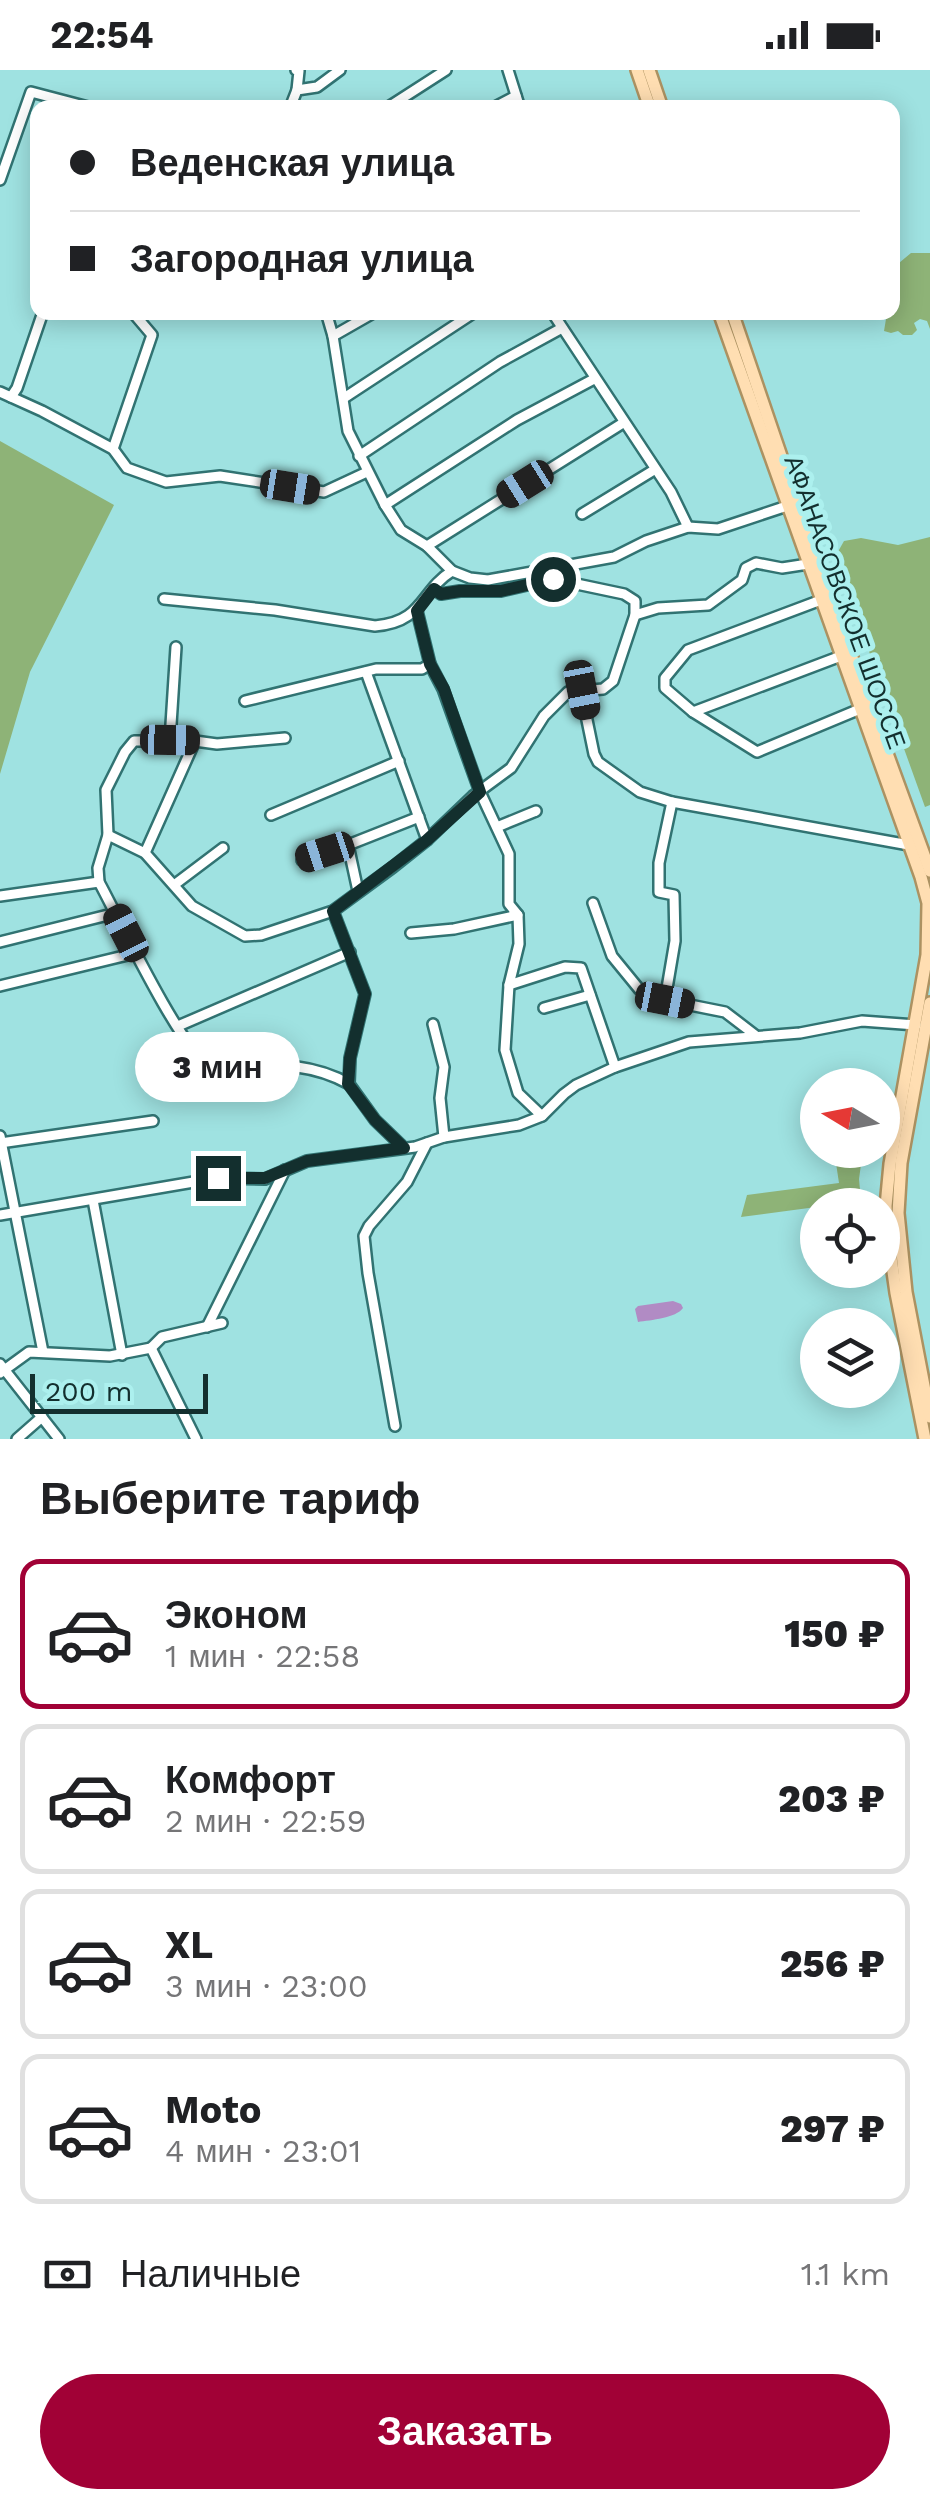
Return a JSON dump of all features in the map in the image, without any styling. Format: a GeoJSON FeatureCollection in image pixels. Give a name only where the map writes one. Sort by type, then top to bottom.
{"type":"FeatureCollection","features":[{"type":"Feature","properties":{"kind":"main road"},"geometry":{"type":"LineString","coordinates":[[637,70],[647,100]]}},
{"type":"Feature","properties":{"kind":"main road"},"geometry":{"type":"LineString","coordinates":[[649,70],[659,100]]}},
{"type":"Feature","properties":{"kind":"main road","name":"АФАНАСОВСКОЕ ШОССЕ"},"geometry":{"type":"LineString","coordinates":[[722,320],[928,903],[929,930],[916,1025],[890,1164],[887,1229],[925,1439]]}},
{"type":"Feature","properties":{"kind":"main road","name":"АФАНАСОВСКОЕ ШОССЕ"},"geometry":{"type":"LineString","coordinates":[[735,320],[817,562],[930,871]]}},
{"type":"Feature","properties":{"kind":"main road"},"geometry":{"type":"LineString","coordinates":[[930,1003],[902,1163],[898,1213],[906,1292],[930,1417]]}},
{"type":"Feature","properties":{"kind":"street"},"geometry":{"type":"LineString","coordinates":[[294,100],[299,90],[300,71],[296,70]]}},
{"type":"Feature","properties":{"kind":"street"},"geometry":{"type":"LineString","coordinates":[[299,90],[318,87],[340,70]]}},
{"type":"Feature","properties":{"kind":"street"},"geometry":{"type":"LineString","coordinates":[[399,100],[446,70]]}},
{"type":"Feature","properties":{"kind":"street"},"geometry":{"type":"LineString","coordinates":[[508,70],[517,100]]}},
{"type":"Feature","properties":{"kind":"street"},"geometry":{"type":"LineString","coordinates":[[0,180],[5,147],[32,92],[62,100]]}},
{"type":"Feature","properties":{"kind":"street"},"geometry":{"type":"LineString","coordinates":[[508,100],[516,96]]}},
{"type":"Feature","properties":{"kind":"street"},"geometry":{"type":"LineString","coordinates":[[12,397],[40,320]]}},
{"type":"Feature","properties":{"kind":"street"},"geometry":{"type":"LineString","coordinates":[[113,449],[152,335],[142,320]]}},
{"type":"Feature","properties":{"kind":"street"},"geometry":{"type":"LineString","coordinates":[[329,320],[348,432],[359,456],[401,530],[427,546],[452,571],[488,580],[614,557],[646,540],[688,527],[718,529],[787,506]]}},
{"type":"Feature","properties":{"kind":"street"},"geometry":{"type":"LineString","coordinates":[[334,336],[361,320]]}},
{"type":"Feature","properties":{"kind":"street"},"geometry":{"type":"LineString","coordinates":[[344,398],[463,320]]}},
{"type":"Feature","properties":{"kind":"street"},"geometry":{"type":"LineString","coordinates":[[557,320],[671,492],[688,527]]}},
{"type":"Feature","properties":{"kind":"street"},"geometry":{"type":"LineString","coordinates":[[359,456],[500,362],[562,328]]}},
{"type":"Feature","properties":{"kind":"street"},"geometry":{"type":"LineString","coordinates":[[384,505],[518,420],[594,378]]}},
{"type":"Feature","properties":{"kind":"street"},"geometry":{"type":"LineString","coordinates":[[0,392],[113,449],[126,468],[166,482],[220,476],[324,492],[367,472]]}},
{"type":"Feature","properties":{"kind":"street"},"geometry":{"type":"LineString","coordinates":[[427,546],[623,423]]}},
{"type":"Feature","properties":{"kind":"street"},"geometry":{"type":"LineString","coordinates":[[582,514],[654,470]]}},
{"type":"Feature","properties":{"kind":"street"},"geometry":{"type":"LineString","coordinates":[[635,615],[658,608],[708,605],[742,580],[746,568],[756,563],[782,568],[808,564]]}},
{"type":"Feature","properties":{"kind":"street"},"geometry":{"type":"LineString","coordinates":[[164,598],[387,625],[417,611],[441,578],[452,571]]}},
{"type":"Feature","properties":{"kind":"street"},"geometry":{"type":"LineString","coordinates":[[108,835],[145,854],[192,906],[245,936],[333,911],[427,840],[511,768],[544,716],[568,692],[603,690],[613,682],[635,615],[635,600],[624,594],[553,579],[501,591],[441,594],[434,589]]}},
{"type":"Feature","properties":{"kind":"street"},"geometry":{"type":"LineString","coordinates":[[821,600],[686,651],[664,683],[668,692],[693,712],[760,752],[860,710]]}},
{"type":"Feature","properties":{"kind":"street"},"geometry":{"type":"LineString","coordinates":[[417,611],[430,664],[444,689],[480,792],[509,854],[510,904],[518,915],[519,944],[509,985],[505,1050],[518,1093],[542,1116]]}},
{"type":"Feature","properties":{"kind":"street"},"geometry":{"type":"LineString","coordinates":[[170,740],[176,648]]}},
{"type":"Feature","properties":{"kind":"street"},"geometry":{"type":"LineString","coordinates":[[693,712],[840,656]]}},
{"type":"Feature","properties":{"kind":"street"},"geometry":{"type":"LineString","coordinates":[[245,701],[376,669],[422,669],[430,664]]}},
{"type":"Feature","properties":{"kind":"street"},"geometry":{"type":"LineString","coordinates":[[366,672],[427,840]]}},
{"type":"Feature","properties":{"kind":"street"},"geometry":{"type":"LineString","coordinates":[[582,690],[598,762],[640,792],[672,802],[909,845]]}},
{"type":"Feature","properties":{"kind":"street"},"geometry":{"type":"LineString","coordinates":[[285,738],[216,744],[134,741],[106,790],[108,835],[98,868],[99,882],[196,1056],[206,1062],[270,1064],[334,1075],[348,1084],[375,1120],[404,1148]]}},
{"type":"Feature","properties":{"kind":"street"},"geometry":{"type":"LineString","coordinates":[[145,854],[195,741]]}},
{"type":"Feature","properties":{"kind":"street"},"geometry":{"type":"LineString","coordinates":[[271,815],[399,761]]}},
{"type":"Feature","properties":{"kind":"street"},"geometry":{"type":"LineString","coordinates":[[665,1000],[675,940],[674,895],[659,892],[660,863],[672,802]]}},
{"type":"Feature","properties":{"kind":"street"},"geometry":{"type":"LineString","coordinates":[[498,827],[536,811]]}},
{"type":"Feature","properties":{"kind":"street"},"geometry":{"type":"LineString","coordinates":[[302,860],[419,817]]}},
{"type":"Feature","properties":{"kind":"street"},"geometry":{"type":"LineString","coordinates":[[348,845],[358,891]]}},
{"type":"Feature","properties":{"kind":"street"},"geometry":{"type":"LineString","coordinates":[[174,885],[223,848]]}},
{"type":"Feature","properties":{"kind":"street"},"geometry":{"type":"LineString","coordinates":[[0,896],[99,882]]}},
{"type":"Feature","properties":{"kind":"street"},"geometry":{"type":"LineString","coordinates":[[593,903],[612,956],[638,990],[665,1000],[726,1012],[754,1035]]}},
{"type":"Feature","properties":{"kind":"street"},"geometry":{"type":"LineString","coordinates":[[333,911],[365,994],[348,1084]]}},
{"type":"Feature","properties":{"kind":"street"},"geometry":{"type":"LineString","coordinates":[[0,942],[116,913]]}},
{"type":"Feature","properties":{"kind":"street"},"geometry":{"type":"LineString","coordinates":[[411,933],[454,929],[518,915]]}},
{"type":"Feature","properties":{"kind":"street"},"geometry":{"type":"LineString","coordinates":[[178,1026],[350,952]]}},
{"type":"Feature","properties":{"kind":"street"},"geometry":{"type":"LineString","coordinates":[[0,986],[136,953]]}},
{"type":"Feature","properties":{"kind":"street"},"geometry":{"type":"LineString","coordinates":[[509,985],[565,967],[581,968],[615,1067]]}},
{"type":"Feature","properties":{"kind":"street"},"geometry":{"type":"LineString","coordinates":[[544,1008],[590,995]]}},
{"type":"Feature","properties":{"kind":"street"},"geometry":{"type":"LineString","coordinates":[[0,1215],[218,1178],[265,1178],[307,1161],[404,1148],[444,1136],[519,1125],[542,1116],[576,1085],[689,1042],[800,1033],[862,1021],[916,1025]]}},
{"type":"Feature","properties":{"kind":"street"},"geometry":{"type":"LineString","coordinates":[[432,1024],[444,1067],[440,1098],[444,1136]]}},
{"type":"Feature","properties":{"kind":"street"},"geometry":{"type":"LineString","coordinates":[[43,1352],[1,1141],[152,1121]]}},
{"type":"Feature","properties":{"kind":"street"},"geometry":{"type":"LineString","coordinates":[[395,1426],[364,1236],[368,1226],[407,1182],[427,1142]]}},
{"type":"Feature","properties":{"kind":"street"},"geometry":{"type":"LineString","coordinates":[[208,1327],[284,1170]]}},
{"type":"Feature","properties":{"kind":"street"},"geometry":{"type":"LineString","coordinates":[[92,1200],[122,1355]]}},
{"type":"Feature","properties":{"kind":"street"},"geometry":{"type":"LineString","coordinates":[[59,1439],[1,1369],[25,1353],[122,1355],[151,1348],[162,1338],[222,1323]]}},
{"type":"Feature","properties":{"kind":"street"},"geometry":{"type":"LineString","coordinates":[[151,1348],[196,1439]]}},
{"type":"Feature","properties":{"kind":"street"},"geometry":{"type":"LineString","coordinates":[[17,1439],[42,1417]]}},
{"type":"Feature","properties":{"kind":"green space"},"geometry":{"type":"Polygon","coordinates":[[[911,253],[930,253],[930,329],[927,321],[920,319],[914,323],[917,330],[912,335],[884,331],[886,320],[900,320],[900,262],[911,253]]]}},
{"type":"Feature","properties":{"kind":"green space"},"geometry":{"type":"Polygon","coordinates":[[[0,441],[114,505],[30,672],[0,774],[0,441]]]}},
{"type":"Feature","properties":{"kind":"green space"},"geometry":{"type":"Polygon","coordinates":[[[930,537],[930,805],[925,807],[835,557],[844,541],[861,538],[898,545],[930,537]]]}},
{"type":"Feature","properties":{"kind":"green space"},"geometry":{"type":"Polygon","coordinates":[[[837,1168],[861,1168],[860,1188],[801,1188],[839,1183],[837,1168]]]}},
{"type":"Feature","properties":{"kind":"green space"},"geometry":{"type":"Polygon","coordinates":[[[800,1188],[800,1209],[741,1217],[747,1195],[800,1188]]]}},
{"type":"Feature","properties":{"kind":"shaded area"},"geometry":{"type":"Polygon","coordinates":[[[673,1301],[681,1304],[680,1311],[638,1322],[638,1306],[673,1301]]]}},
{"type":"Feature","properties":{"kind":"route"},"geometry":{"type":"LineString","coordinates":[[218,1178],[265,1178],[307,1161],[404,1148],[375,1120],[348,1084],[365,994],[333,911],[427,840],[480,792],[444,689],[430,664],[417,611],[434,589],[441,594],[501,591],[553,579]]}}]}
